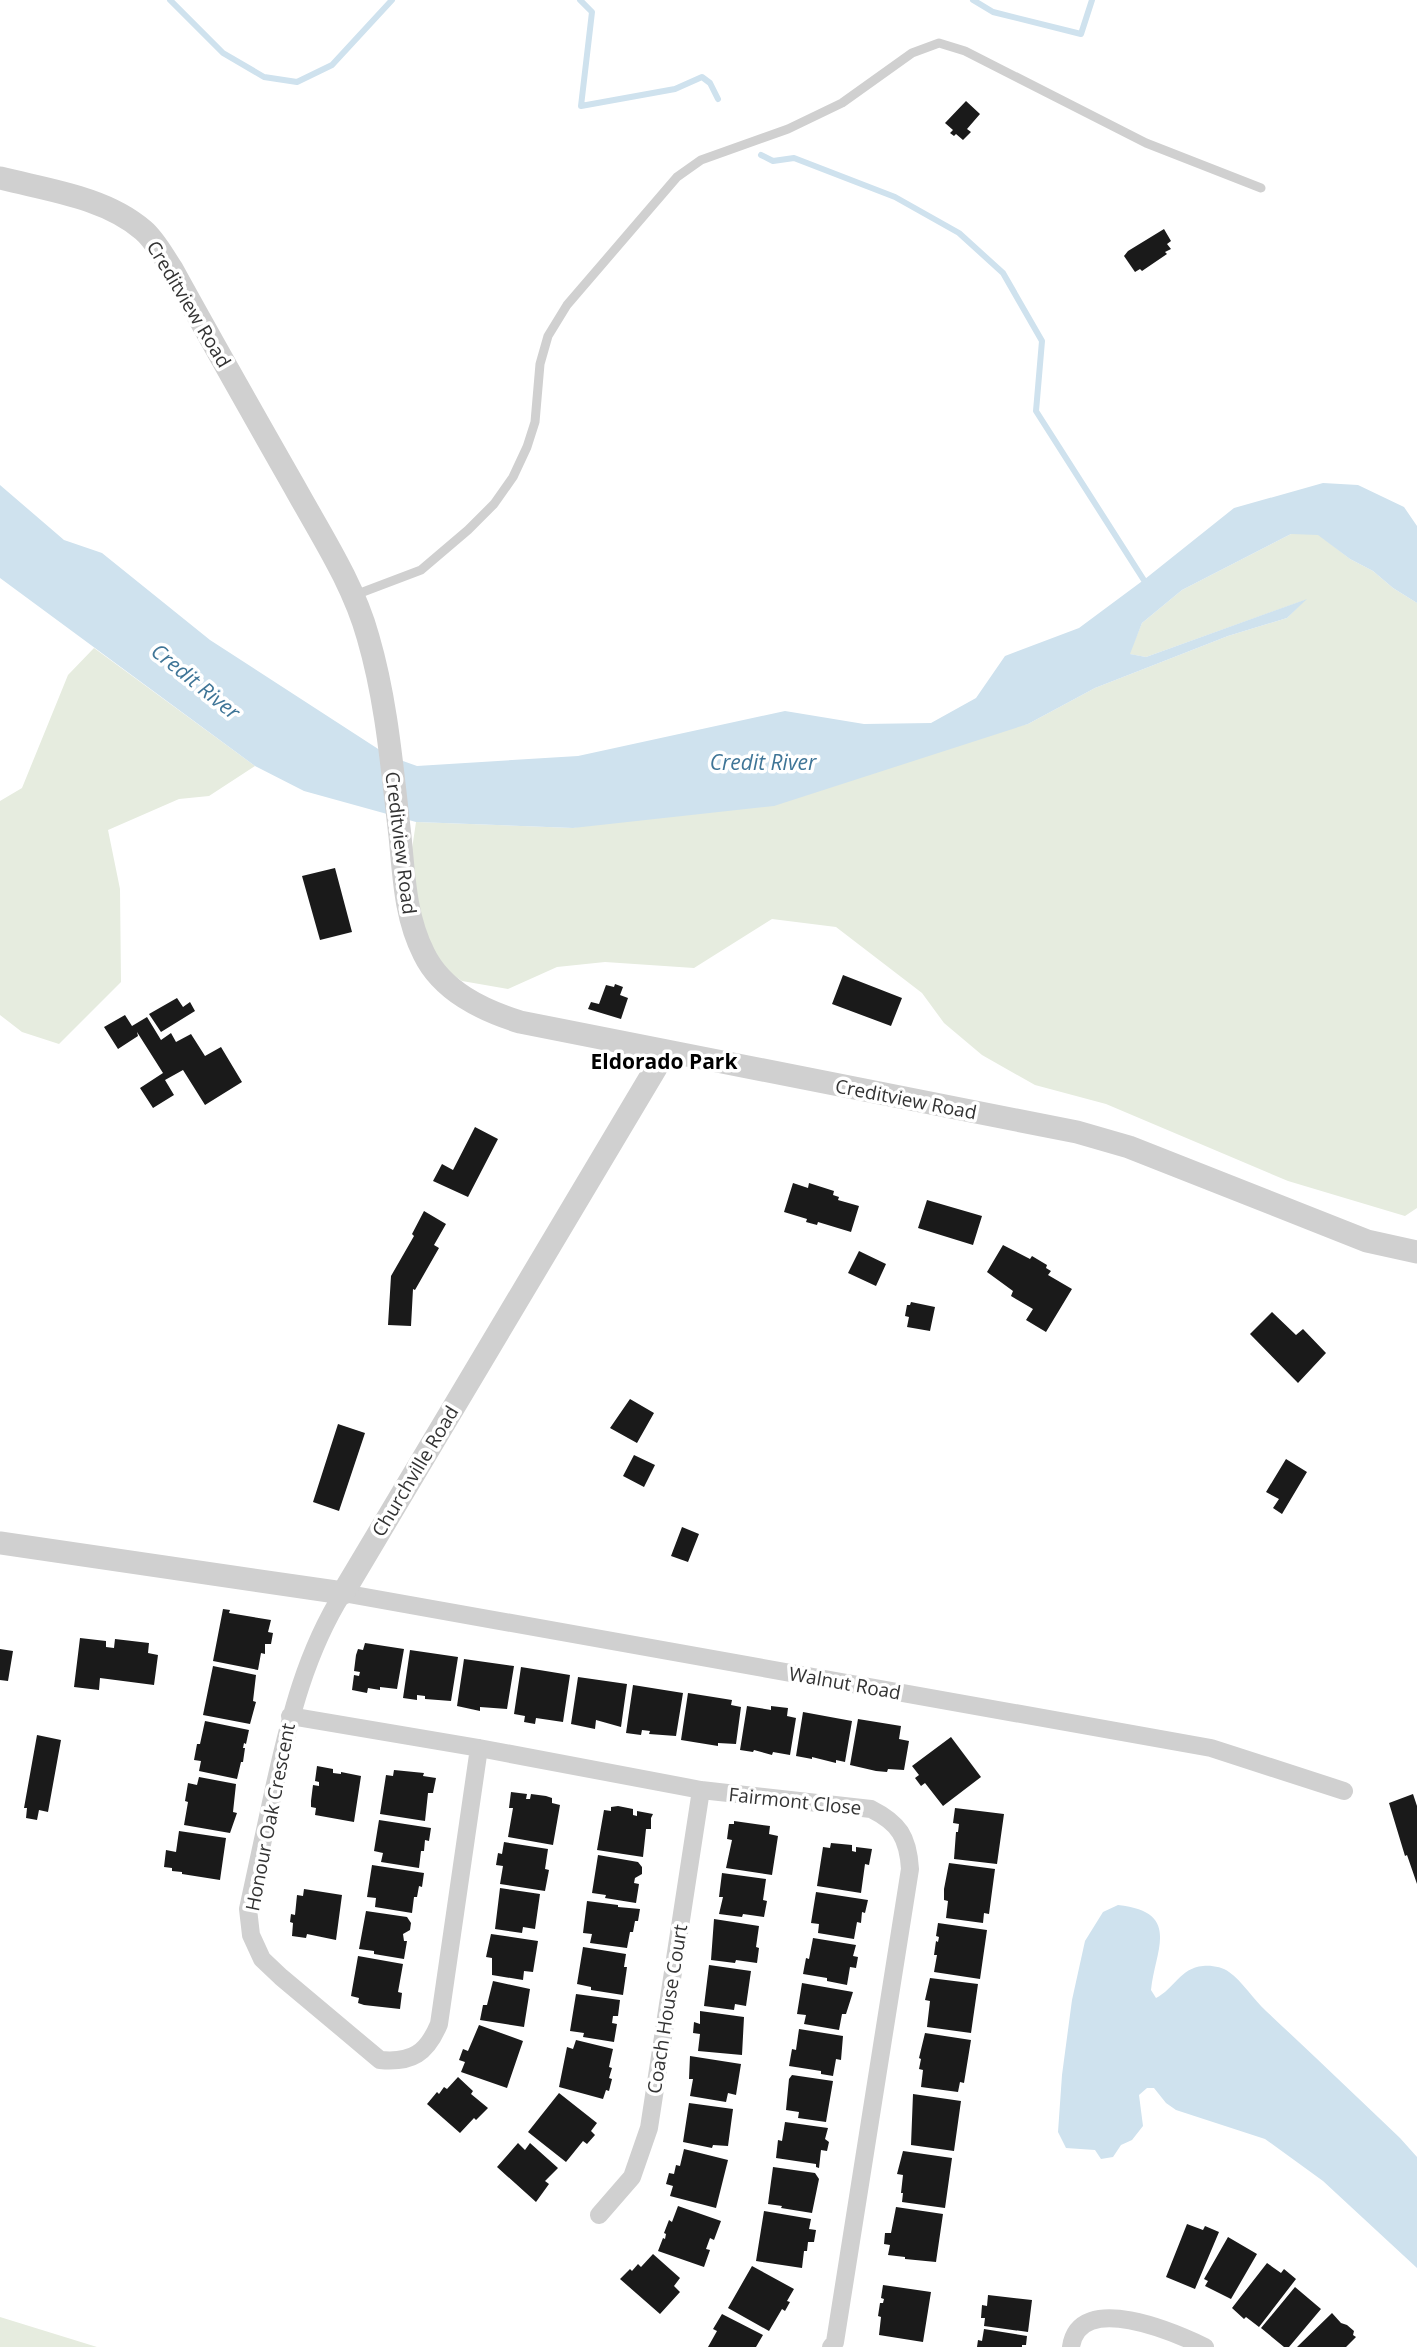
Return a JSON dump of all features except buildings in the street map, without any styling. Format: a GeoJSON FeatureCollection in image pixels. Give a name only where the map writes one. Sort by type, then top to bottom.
{"type":"FeatureCollection","features":[{"type":"Feature","properties":{"kind":"street","name":"Creditview Road"},"geometry":{"type":"LineString","coordinates":[[0,178],[111,209],[134,223],[152,239],[355,595],[375,660],[387,725],[405,894],[412,926],[436,975],[450,987],[494,1014],[520,1022],[1077,1132],[1129,1147],[1367,1241],[1417,1252]]}},
{"type":"Feature","properties":{"kind":"street","name":"Churchville Road"},"geometry":{"type":"LineString","coordinates":[[342,1593],[666,1051]]}},
{"type":"Feature","properties":{"kind":"street"},"geometry":{"type":"LineString","coordinates":[[0,1543],[342,1593]]}},
{"type":"Feature","properties":{"kind":"street","name":"Honour Oak Crescent"},"geometry":{"type":"LineString","coordinates":[[342,1593],[325,1621],[310,1656],[290,1716],[248,1909],[251,1935],[262,1959],[380,2060],[396,2062],[411,2058],[424,2050],[439,2024],[480,1748]]}},
{"type":"Feature","properties":{"kind":"street","name":"Walnut Road"},"geometry":{"type":"LineString","coordinates":[[342,1593],[1211,1748],[1344,1791]]}},
{"type":"Feature","properties":{"kind":"street","name":"Fairmont Close"},"geometry":{"type":"LineString","coordinates":[[290,1716],[480,1748],[701,1790],[871,1809],[888,1818],[901,1831],[909,1849],[910,1868],[835,2342],[831,2347]]}},
{"type":"Feature","properties":{"kind":"street","name":"Coach House Court"},"geometry":{"type":"LineString","coordinates":[[599,2215],[632,2176],[649,2128],[701,1790]]}},
{"type":"Feature","properties":{"kind":"street"},"geometry":{"type":"LineString","coordinates":[[1071,2347],[1080,2328],[1090,2321],[1101,2319],[1129,2320],[1153,2325],[1205,2347]]}},
{"type":"Feature","properties":{"kind":"lane"},"geometry":{"type":"LineString","coordinates":[[355,595],[421,570],[494,504],[513,477],[527,447],[535,422],[540,364],[548,336],[568,304],[677,177],[701,160],[788,130],[842,103],[912,53],[939,43],[965,51],[1146,143],[1261,188]]}},
{"type":"Feature","properties":{"kind":"shaded area"},"geometry":{"type":"Polygon","coordinates":[[[1291,534],[1318,534],[1350,559],[1373,571],[1417,603],[1417,1208],[1405,1216],[1288,1181],[1106,1104],[1035,1085],[982,1055],[944,1023],[922,993],[836,927],[772,919],[694,968],[605,962],[557,967],[508,989],[462,981],[415,949],[403,910],[416,822],[573,828],[1028,724],[1095,688],[1228,636],[1287,618],[1305,600],[1146,657],[1129,654],[1142,623],[1182,590],[1291,534]]]}},
{"type":"Feature","properties":{"kind":"shaded area"},"geometry":{"type":"Polygon","coordinates":[[[94,648],[255,766],[209,796],[179,799],[108,830],[120,889],[121,982],[59,1044],[22,1032],[0,1015],[0,801],[22,788],[68,675],[94,648]]]}},
{"type":"Feature","properties":{"kind":"shaded area"},"geometry":{"type":"Polygon","coordinates":[[[0,2317],[97,2347],[0,2347],[0,2317]]]}},
{"type":"Feature","properties":{"kind":"water","name":"Credit River"},"geometry":{"type":"Polygon","coordinates":[[[1323,483],[1358,485],[1404,507],[1417,526],[1417,603],[1318,535],[1291,534],[1182,590],[1142,623],[1130,654],[1146,657],[1307,599],[1287,618],[1228,636],[1095,688],[1028,724],[774,806],[573,828],[416,822],[304,791],[255,766],[0,578],[0,485],[64,540],[102,553],[210,640],[389,756],[417,766],[578,756],[785,711],[864,724],[931,723],[976,698],[1005,656],[1079,628],[1234,508],[1323,483]]]}},
{"type":"Feature","properties":{"kind":"water"},"geometry":{"type":"Polygon","coordinates":[[[1118,1905],[1138,1909],[1151,1916],[1158,1924],[1159,1947],[1151,1990],[1156,1998],[1195,1968],[1210,1966],[1226,1970],[1417,2157],[1417,2268],[1323,2181],[1265,2139],[1176,2110],[1166,2103],[1154,2088],[1147,2088],[1139,2095],[1143,2126],[1132,2140],[1121,2145],[1113,2157],[1101,2159],[1095,2150],[1066,2148],[1058,2132],[1072,2000],[1085,1941],[1103,1912],[1118,1905]]]}},
{"type":"Feature","properties":{"kind":"waterway"},"geometry":{"type":"LineString","coordinates":[[170,0],[223,53],[264,77],[297,82],[332,65],[392,0]]}},
{"type":"Feature","properties":{"kind":"waterway"},"geometry":{"type":"LineString","coordinates":[[580,0],[592,12],[581,106],[675,89],[702,77],[710,83],[718,99]]}},
{"type":"Feature","properties":{"kind":"waterway"},"geometry":{"type":"LineString","coordinates":[[973,0],[993,12],[1081,34],[1092,0]]}},
{"type":"Feature","properties":{"kind":"waterway"},"geometry":{"type":"LineString","coordinates":[[761,155],[773,161],[794,158],[895,197],[959,233],[1003,273],[1042,341],[1036,411],[1147,585]]}},
{"type":"Feature","properties":{"kind":"district","name":"Eldorado Park"},"geometry":{"type":"Point","coordinates":[664,1061]}}]}
